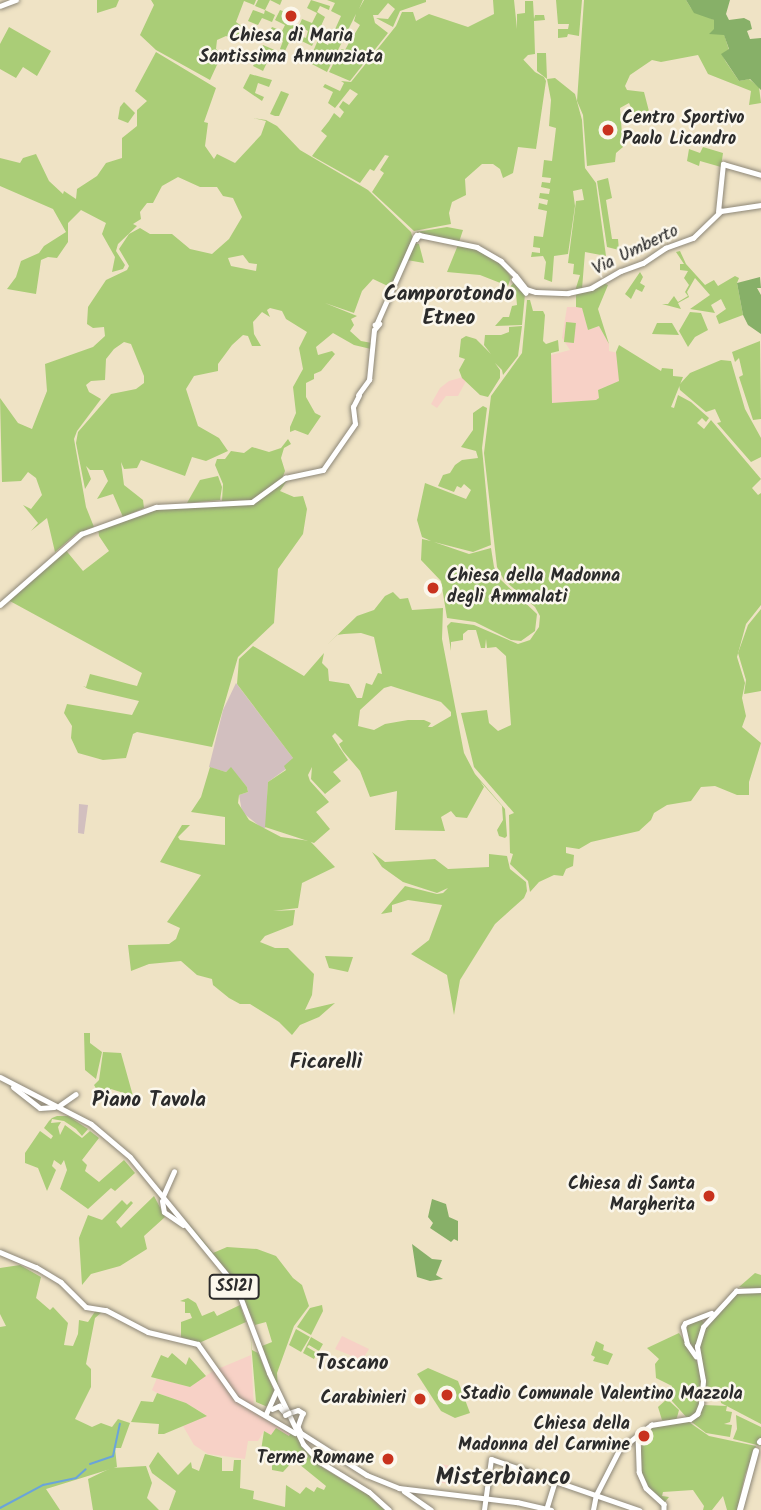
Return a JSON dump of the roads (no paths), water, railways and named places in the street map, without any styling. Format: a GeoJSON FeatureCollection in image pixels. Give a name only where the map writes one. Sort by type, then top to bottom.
{"type":"FeatureCollection","features":[{"type":"Feature","properties":{"kind":"highway"},"geometry":{"type":"LineString","coordinates":[[741,1510],[757,1452]]}},
{"type":"Feature","properties":{"kind":"main road"},"geometry":{"type":"LineString","coordinates":[[0,5],[15,0]]}},
{"type":"Feature","properties":{"kind":"main road"},"geometry":{"type":"LineString","coordinates":[[761,175],[724,163],[719,177],[718,202],[719,213],[761,205]]}},
{"type":"Feature","properties":{"kind":"main road","name":"Via Umberto"},"geometry":{"type":"LineString","coordinates":[[0,606],[77,535],[156,507],[251,502],[285,478],[324,469],[355,424],[356,402],[369,380],[376,326],[417,237],[475,247],[506,265],[527,291],[568,293],[597,286],[621,271],[643,263],[665,248],[693,238],[719,213]]}},
{"type":"Feature","properties":{"kind":"main road","name":"SS121"},"geometry":{"type":"LineString","coordinates":[[0,1079],[91,1124],[113,1141],[185,1223],[227,1274],[242,1297],[266,1366],[295,1433],[319,1463],[376,1499]]}},
{"type":"Feature","properties":{"kind":"main road"},"geometry":{"type":"LineString","coordinates":[[52,1104],[76,1094]]}},
{"type":"Feature","properties":{"kind":"main road","name":"SS121"},"geometry":{"type":"LineString","coordinates":[[52,1104],[91,1125],[112,1142],[190,1232],[237,1292],[276,1392],[315,1457],[376,1499]]}},
{"type":"Feature","properties":{"kind":"main road"},"geometry":{"type":"LineString","coordinates":[[174,1175],[163,1198],[164,1212],[190,1232]]}},
{"type":"Feature","properties":{"kind":"main road"},"geometry":{"type":"LineString","coordinates":[[182,1208],[185,1223]]}},
{"type":"Feature","properties":{"kind":"main road"},"geometry":{"type":"LineString","coordinates":[[0,1252],[36,1266],[61,1282],[86,1307],[104,1309],[148,1332],[198,1344],[237,1399],[270,1414],[295,1433]]}},
{"type":"Feature","properties":{"kind":"main road"},"geometry":{"type":"LineString","coordinates":[[703,1327],[736,1291],[761,1290]]}},
{"type":"Feature","properties":{"kind":"main road"},"geometry":{"type":"LineString","coordinates":[[696,1349],[687,1344],[682,1329],[685,1323],[700,1319],[719,1307]]}},
{"type":"Feature","properties":{"kind":"main road"},"geometry":{"type":"LineString","coordinates":[[593,1510],[596,1495],[619,1450],[639,1438],[654,1424],[695,1416],[701,1404],[703,1381],[696,1349],[704,1322],[700,1319]]}},
{"type":"Feature","properties":{"kind":"main road"},"geometry":{"type":"LineString","coordinates":[[270,1414],[276,1392]]}},
{"type":"Feature","properties":{"kind":"main road"},"geometry":{"type":"LineString","coordinates":[[270,1414],[277,1405],[294,1422],[302,1422]]}},
{"type":"Feature","properties":{"kind":"main road"},"geometry":{"type":"LineString","coordinates":[[270,1414],[302,1412],[299,1430],[363,1473],[408,1493],[431,1510]]}},
{"type":"Feature","properties":{"kind":"main road"},"geometry":{"type":"LineString","coordinates":[[293,1424],[302,1438],[311,1439]]}},
{"type":"Feature","properties":{"kind":"main road"},"geometry":{"type":"LineString","coordinates":[[639,1438],[639,1472],[646,1488],[663,1502],[664,1510]]}},
{"type":"Feature","properties":{"kind":"main road"},"geometry":{"type":"LineString","coordinates":[[311,1439],[306,1444],[315,1457]]}},
{"type":"Feature","properties":{"kind":"main road"},"geometry":{"type":"LineString","coordinates":[[484,1510],[491,1459],[639,1510]]}},
{"type":"Feature","properties":{"kind":"main road"},"geometry":{"type":"LineString","coordinates":[[408,1493],[517,1502],[547,1510],[555,1481]]}},
{"type":"Feature","properties":{"kind":"main road"},"geometry":{"type":"LineString","coordinates":[[376,1499],[388,1510]]}},
{"type":"Feature","properties":{"kind":"waterway"},"geometry":{"type":"LineString","coordinates":[[90,1464],[113,1456],[120,1424]]}},
{"type":"Feature","properties":{"kind":"waterway"},"geometry":{"type":"LineString","coordinates":[[0,1508],[43,1485],[76,1478],[86,1469]]}},
{"type":"Feature","properties":{"kind":"place","name":"Chiesa di Maria Santissima Annunziata"},"geometry":{"type":"Point","coordinates":[291,16]}},
{"type":"Feature","properties":{"kind":"place","name":"Centro Sportivo Paolo Licandro"},"geometry":{"type":"Point","coordinates":[608,130]}},
{"type":"Feature","properties":{"kind":"place","name":"Chiesa della Madonna degli Ammalati"},"geometry":{"type":"Point","coordinates":[433,588]}},
{"type":"Feature","properties":{"kind":"place","name":"Chiesa di Santa Margherita"},"geometry":{"type":"Point","coordinates":[709,1196]}},
{"type":"Feature","properties":{"kind":"place","name":"Stadio Comunale Valentino Mazzola"},"geometry":{"type":"Point","coordinates":[447,1395]}},
{"type":"Feature","properties":{"kind":"place","name":"Carabinieri"},"geometry":{"type":"Point","coordinates":[420,1399]}},
{"type":"Feature","properties":{"kind":"place","name":"Chiesa della Madonna del Carmine"},"geometry":{"type":"Point","coordinates":[644,1436]}},
{"type":"Feature","properties":{"kind":"place","name":"Terme Romane"},"geometry":{"type":"Point","coordinates":[388,1459]}},
{"type":"Feature","properties":{"kind":"district","name":"Camporotondo Etneo"},"geometry":{"type":"Point","coordinates":[449,307]}},
{"type":"Feature","properties":{"kind":"district","name":"Ficarelli"},"geometry":{"type":"Point","coordinates":[326,1063]}},
{"type":"Feature","properties":{"kind":"district","name":"Piano Tavola"},"geometry":{"type":"Point","coordinates":[149,1101]}},
{"type":"Feature","properties":{"kind":"district","name":"Toscano"},"geometry":{"type":"Point","coordinates":[352,1364]}},
{"type":"Feature","properties":{"kind":"district","name":"Misterbianco"},"geometry":{"type":"Point","coordinates":[503,1478]}}]}
